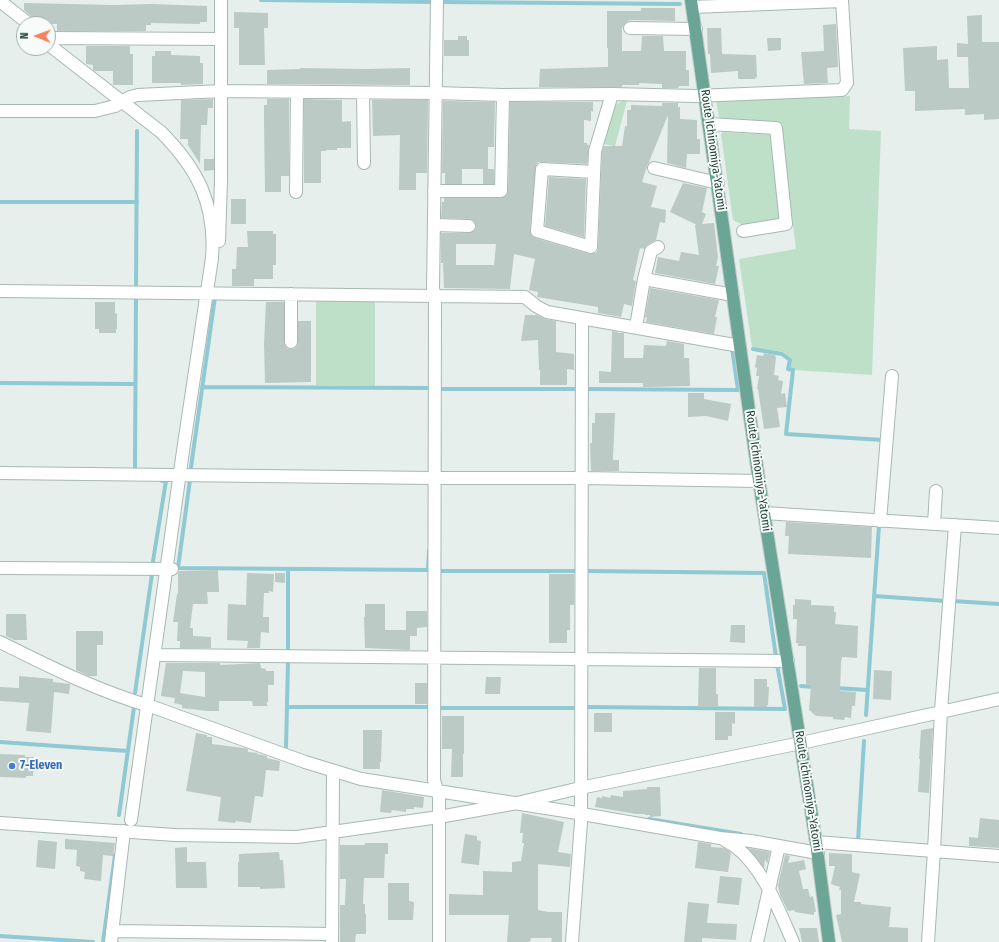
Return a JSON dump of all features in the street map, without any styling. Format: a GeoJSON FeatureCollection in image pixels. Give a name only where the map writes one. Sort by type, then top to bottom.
{"type":"FeatureCollection","features":[{"type":"Feature","properties":{"kind":"main road","name":"Route Ichinomiya-Yatomi"},"geometry":{"type":"LineString","coordinates":[[692,4],[759,481],[817,847],[829,942]]}},
{"type":"Feature","properties":{"kind":"street"},"geometry":{"type":"LineString","coordinates":[[209,293],[218,264],[220,231],[221,0]]}},
{"type":"Feature","properties":{"kind":"street"},"geometry":{"type":"LineString","coordinates":[[437,0],[433,289],[435,295],[434,780],[439,798],[438,942]]}},
{"type":"Feature","properties":{"kind":"street"},"geometry":{"type":"LineString","coordinates":[[0,1],[19,16]]}},
{"type":"Feature","properties":{"kind":"street"},"geometry":{"type":"LineString","coordinates":[[0,111],[95,111],[116,106],[130,97],[138,95],[221,91],[297,93],[435,93],[503,95],[612,94],[706,96],[842,90],[847,83],[842,1],[692,4]]}},
{"type":"Feature","properties":{"kind":"street"},"geometry":{"type":"LineString","coordinates":[[0,8],[16,20]]}},
{"type":"Feature","properties":{"kind":"street"},"geometry":{"type":"LineString","coordinates":[[630,28],[696,29]]}},
{"type":"Feature","properties":{"kind":"street"},"geometry":{"type":"LineString","coordinates":[[56,38],[221,39]]}},
{"type":"Feature","properties":{"kind":"street"},"geometry":{"type":"LineString","coordinates":[[56,50],[161,132],[176,147],[188,163],[201,187],[207,203],[214,238],[209,293],[150,706],[131,820]]}},
{"type":"Feature","properties":{"kind":"street"},"geometry":{"type":"LineString","coordinates":[[296,192],[297,93]]}},
{"type":"Feature","properties":{"kind":"street"},"geometry":{"type":"LineString","coordinates":[[364,93],[364,163]]}},
{"type":"Feature","properties":{"kind":"street"},"geometry":{"type":"LineString","coordinates":[[594,172],[542,169],[537,231],[591,247],[595,151],[612,94]]}},
{"type":"Feature","properties":{"kind":"street"},"geometry":{"type":"LineString","coordinates":[[434,191],[502,191],[503,95]]}},
{"type":"Feature","properties":{"kind":"street"},"geometry":{"type":"LineString","coordinates":[[709,124],[776,128],[786,224],[743,231]]}},
{"type":"Feature","properties":{"kind":"street"},"geometry":{"type":"LineString","coordinates":[[654,168],[718,183]]}},
{"type":"Feature","properties":{"kind":"street"},"geometry":{"type":"LineString","coordinates":[[434,225],[469,226]]}},
{"type":"Feature","properties":{"kind":"street"},"geometry":{"type":"LineString","coordinates":[[636,327],[644,278],[651,251],[658,247]]}},
{"type":"Feature","properties":{"kind":"street"},"geometry":{"type":"LineString","coordinates":[[644,278],[733,295]]}},
{"type":"Feature","properties":{"kind":"street"},"geometry":{"type":"LineString","coordinates":[[0,291],[525,296],[542,310],[740,346]]}},
{"type":"Feature","properties":{"kind":"street"},"geometry":{"type":"LineString","coordinates":[[292,294],[292,342]]}},
{"type":"Feature","properties":{"kind":"street"},"geometry":{"type":"LineString","coordinates":[[572,942],[581,822],[582,318]]}},
{"type":"Feature","properties":{"kind":"street"},"geometry":{"type":"LineString","coordinates":[[880,521],[892,376]]}},
{"type":"Feature","properties":{"kind":"street"},"geometry":{"type":"LineString","coordinates":[[0,473],[759,481]]}},
{"type":"Feature","properties":{"kind":"street"},"geometry":{"type":"LineString","coordinates":[[934,524],[936,492]]}},
{"type":"Feature","properties":{"kind":"street"},"geometry":{"type":"LineString","coordinates":[[764,513],[999,528]]}},
{"type":"Feature","properties":{"kind":"street"},"geometry":{"type":"LineString","coordinates":[[928,942],[941,711],[955,525]]}},
{"type":"Feature","properties":{"kind":"street"},"geometry":{"type":"LineString","coordinates":[[0,568],[169,569]]}},
{"type":"Feature","properties":{"kind":"street"},"geometry":{"type":"LineString","coordinates":[[150,706],[161,655],[169,569]]}},
{"type":"Feature","properties":{"kind":"street"},"geometry":{"type":"LineString","coordinates":[[0,642],[66,675],[333,771],[361,779],[517,803],[720,838],[779,846],[934,851],[999,856]]}},
{"type":"Feature","properties":{"kind":"street"},"geometry":{"type":"LineString","coordinates":[[161,655],[788,661]]}},
{"type":"Feature","properties":{"kind":"street"},"geometry":{"type":"LineString","coordinates":[[0,823],[126,836],[176,835],[297,837],[439,817],[517,803],[580,788],[801,743],[999,699]]}},
{"type":"Feature","properties":{"kind":"street"},"geometry":{"type":"LineString","coordinates":[[126,836],[115,936],[332,938],[333,771]]}},
{"type":"Feature","properties":{"kind":"street"},"geometry":{"type":"LineString","coordinates":[[720,838],[736,847],[758,871],[769,890],[793,942]]}},
{"type":"Feature","properties":{"kind":"street"},"geometry":{"type":"LineString","coordinates":[[757,942],[779,846]]}},
{"type":"Feature","properties":{"kind":"green space"},"geometry":{"type":"Polygon","coordinates":[[[850,96],[849,129],[881,131],[872,375],[793,370],[790,368],[791,360],[783,352],[752,347],[739,259],[796,249],[780,124],[723,119],[719,117],[716,101],[850,96]]]}},
{"type":"Feature","properties":{"kind":"green space"},"geometry":{"type":"Polygon","coordinates":[[[627,101],[615,146],[603,144],[614,105],[627,101]]]}},
{"type":"Feature","properties":{"kind":"green space"},"geometry":{"type":"Polygon","coordinates":[[[723,132],[774,135],[780,221],[743,225],[733,220],[721,134],[723,132]]]}},
{"type":"Feature","properties":{"kind":"green space"},"geometry":{"type":"Polygon","coordinates":[[[316,299],[375,299],[375,386],[316,385],[316,299]]]}},
{"type":"Feature","properties":{"kind":"building"},"geometry":{"type":"Polygon","coordinates":[[[24,3],[207,6],[207,22],[200,22],[200,24],[151,23],[151,25],[146,25],[146,31],[57,31],[56,16],[31,16],[24,10],[24,3]]]}},
{"type":"Feature","properties":{"kind":"building"},"geometry":{"type":"Polygon","coordinates":[[[641,8],[675,8],[675,21],[630,20],[626,22],[622,28],[622,51],[641,51],[642,36],[663,36],[664,51],[686,51],[686,70],[689,70],[689,86],[662,88],[662,84],[639,83],[639,85],[622,85],[622,87],[539,87],[540,69],[608,67],[607,11],[641,11],[641,8]]]}},
{"type":"Feature","properties":{"kind":"building"},"geometry":{"type":"Polygon","coordinates":[[[234,12],[268,13],[268,28],[264,28],[265,65],[239,65],[239,28],[234,28],[234,12]]]}},
{"type":"Feature","properties":{"kind":"building"},"geometry":{"type":"Polygon","coordinates":[[[982,15],[982,42],[999,42],[999,119],[984,120],[984,114],[965,115],[965,109],[915,111],[915,91],[905,91],[903,48],[937,46],[937,60],[948,59],[949,88],[969,88],[968,57],[957,57],[957,43],[968,44],[967,16],[982,15]]]}},
{"type":"Feature","properties":{"kind":"building"},"geometry":{"type":"Polygon","coordinates":[[[836,24],[838,67],[827,68],[828,83],[804,84],[801,52],[824,51],[823,25],[836,24]]]}},
{"type":"Feature","properties":{"kind":"building"},"geometry":{"type":"Polygon","coordinates":[[[707,28],[721,28],[722,54],[756,55],[757,77],[755,79],[738,79],[738,71],[711,73],[710,54],[708,54],[707,28]]]}},
{"type":"Feature","properties":{"kind":"building"},"geometry":{"type":"Polygon","coordinates":[[[458,36],[467,36],[467,40],[469,40],[469,56],[444,56],[444,40],[458,40],[458,36]]]}},
{"type":"Feature","properties":{"kind":"building"},"geometry":{"type":"Polygon","coordinates":[[[767,38],[781,38],[781,50],[768,51],[767,38]]]}},
{"type":"Feature","properties":{"kind":"building"},"geometry":{"type":"Polygon","coordinates":[[[86,46],[130,46],[130,54],[133,54],[133,85],[113,85],[113,71],[93,70],[93,65],[86,64],[86,46]]]}},
{"type":"Feature","properties":{"kind":"building"},"geometry":{"type":"Polygon","coordinates":[[[155,51],[171,51],[171,55],[200,56],[200,63],[203,63],[203,84],[181,85],[181,83],[152,83],[152,56],[155,56],[155,51]]]}},
{"type":"Feature","properties":{"kind":"building"},"geometry":{"type":"Polygon","coordinates":[[[300,68],[410,68],[410,85],[267,84],[267,70],[300,68]]]}},
{"type":"Feature","properties":{"kind":"building"},"geometry":{"type":"Polygon","coordinates":[[[213,99],[213,108],[208,108],[207,125],[201,125],[200,164],[188,145],[188,139],[180,139],[181,100],[213,99]]]}},
{"type":"Feature","properties":{"kind":"building"},"geometry":{"type":"Polygon","coordinates":[[[267,99],[289,99],[289,176],[281,176],[281,192],[265,192],[264,105],[267,105],[267,99]]]}},
{"type":"Feature","properties":{"kind":"building"},"geometry":{"type":"Polygon","coordinates":[[[304,99],[342,100],[342,122],[351,121],[351,148],[337,148],[337,150],[321,151],[321,183],[304,183],[304,99]]]}},
{"type":"Feature","properties":{"kind":"building"},"geometry":{"type":"Polygon","coordinates":[[[372,100],[428,100],[427,173],[416,173],[416,190],[399,190],[400,135],[373,136],[372,100]]]}},
{"type":"Feature","properties":{"kind":"building"},"geometry":{"type":"Polygon","coordinates":[[[443,101],[495,102],[494,147],[488,147],[488,169],[494,169],[494,184],[483,184],[483,169],[462,169],[462,184],[445,184],[445,173],[442,173],[443,101]]]}},
{"type":"Feature","properties":{"kind":"building"},"geometry":{"type":"Polygon","coordinates":[[[510,102],[593,102],[591,121],[584,120],[584,143],[589,145],[587,164],[538,162],[536,165],[530,230],[532,236],[535,238],[593,254],[597,252],[598,247],[602,152],[604,146],[622,146],[625,126],[627,126],[627,110],[631,110],[631,105],[662,106],[662,103],[678,103],[678,107],[680,107],[680,119],[697,120],[697,139],[700,139],[700,154],[687,154],[686,168],[667,163],[668,115],[647,166],[642,182],[657,186],[651,207],[666,210],[665,223],[660,222],[656,240],[647,245],[644,249],[640,248],[633,280],[636,281],[632,306],[624,304],[621,317],[598,313],[598,307],[537,297],[538,292],[529,290],[535,259],[514,254],[510,289],[444,288],[443,263],[441,263],[441,233],[469,233],[475,230],[476,226],[473,220],[470,219],[441,218],[442,202],[444,202],[444,198],[501,198],[507,195],[510,102]],[[456,244],[456,265],[494,265],[496,244],[456,244]]]}},
{"type":"Feature","properties":{"kind":"building"},"geometry":{"type":"Polygon","coordinates":[[[204,159],[214,159],[214,170],[204,171],[204,159]]]}},
{"type":"Feature","properties":{"kind":"building"},"geometry":{"type":"Polygon","coordinates":[[[549,177],[586,179],[584,237],[545,226],[549,177]]]}},
{"type":"Feature","properties":{"kind":"building"},"geometry":{"type":"Polygon","coordinates":[[[683,183],[707,188],[702,212],[706,214],[702,224],[714,223],[718,257],[716,266],[719,266],[715,284],[655,273],[658,257],[679,261],[681,252],[699,255],[695,225],[697,225],[670,212],[683,183]]]}},
{"type":"Feature","properties":{"kind":"building"},"geometry":{"type":"Polygon","coordinates":[[[231,199],[246,199],[246,224],[231,224],[231,199]]]}},
{"type":"Feature","properties":{"kind":"building"},"geometry":{"type":"Polygon","coordinates":[[[247,231],[273,231],[273,234],[276,234],[276,265],[273,265],[273,279],[254,279],[254,286],[232,286],[232,269],[236,269],[237,247],[248,247],[247,231]]]}},
{"type":"Feature","properties":{"kind":"building"},"geometry":{"type":"Polygon","coordinates":[[[650,288],[719,300],[715,317],[717,317],[714,334],[646,322],[647,318],[645,317],[650,288]]]}},
{"type":"Feature","properties":{"kind":"building"},"geometry":{"type":"Polygon","coordinates":[[[95,302],[115,302],[115,314],[117,313],[116,333],[99,333],[99,329],[95,329],[95,302]]]}},
{"type":"Feature","properties":{"kind":"building"},"geometry":{"type":"Polygon","coordinates":[[[266,302],[284,302],[284,342],[288,349],[294,349],[298,345],[298,321],[311,321],[311,382],[265,383],[264,344],[266,302]]]}},
{"type":"Feature","properties":{"kind":"building"},"geometry":{"type":"Polygon","coordinates":[[[525,315],[537,315],[545,319],[556,321],[556,352],[574,354],[574,370],[567,369],[567,385],[540,385],[538,340],[521,341],[525,315]]]}},
{"type":"Feature","properties":{"kind":"building"},"geometry":{"type":"Polygon","coordinates":[[[612,331],[624,333],[624,358],[643,358],[644,345],[666,346],[667,341],[684,344],[684,358],[689,358],[690,386],[643,387],[643,383],[599,383],[599,371],[611,372],[612,331]]]}},
{"type":"Feature","properties":{"kind":"building"},"geometry":{"type":"Polygon","coordinates":[[[764,353],[775,355],[774,375],[779,376],[778,380],[783,381],[781,394],[785,393],[787,407],[777,408],[780,427],[764,429],[757,389],[759,376],[756,376],[757,368],[755,367],[757,355],[763,356],[764,353]]]}},
{"type":"Feature","properties":{"kind":"building"},"geometry":{"type":"Polygon","coordinates":[[[688,393],[704,393],[704,399],[731,404],[728,421],[706,416],[688,417],[688,393]]]}},
{"type":"Feature","properties":{"kind":"building"},"geometry":{"type":"Polygon","coordinates":[[[595,413],[615,413],[613,460],[619,460],[619,471],[591,471],[590,443],[592,443],[592,423],[595,423],[595,413]]]}},
{"type":"Feature","properties":{"kind":"building"},"geometry":{"type":"Polygon","coordinates":[[[786,522],[872,527],[871,558],[788,554],[789,536],[785,536],[786,522]]]}},
{"type":"Feature","properties":{"kind":"building"},"geometry":{"type":"Polygon","coordinates":[[[218,570],[219,592],[207,592],[208,604],[193,604],[190,628],[193,628],[193,636],[211,637],[211,648],[180,648],[180,641],[177,641],[178,622],[173,622],[178,594],[179,571],[218,570]]]}},
{"type":"Feature","properties":{"kind":"building"},"geometry":{"type":"Polygon","coordinates":[[[247,573],[274,574],[273,592],[269,591],[269,593],[264,593],[263,617],[269,617],[269,633],[261,632],[260,648],[247,648],[248,641],[227,640],[228,604],[246,605],[247,573]]]}},
{"type":"Feature","properties":{"kind":"building"},"geometry":{"type":"Polygon","coordinates":[[[275,573],[285,573],[285,583],[275,582],[275,573]]]}},
{"type":"Feature","properties":{"kind":"building"},"geometry":{"type":"Polygon","coordinates":[[[549,574],[574,574],[574,605],[570,605],[570,630],[567,630],[567,643],[549,643],[549,574]]]}},
{"type":"Feature","properties":{"kind":"building"},"geometry":{"type":"Polygon","coordinates":[[[795,599],[811,600],[811,605],[834,606],[834,612],[836,612],[835,624],[858,626],[857,658],[842,657],[841,663],[840,691],[856,692],[855,706],[852,706],[851,718],[845,717],[844,720],[833,719],[833,717],[816,716],[809,710],[811,685],[806,685],[806,646],[798,646],[798,643],[796,643],[797,619],[793,619],[793,605],[795,605],[795,599]]]}},
{"type":"Feature","properties":{"kind":"building"},"geometry":{"type":"Polygon","coordinates":[[[365,604],[385,604],[385,630],[406,630],[406,611],[427,611],[427,627],[417,628],[417,636],[410,636],[410,650],[365,648],[365,604]]]}},
{"type":"Feature","properties":{"kind":"building"},"geometry":{"type":"Polygon","coordinates":[[[6,614],[26,614],[27,640],[14,640],[6,636],[6,614]]]}},
{"type":"Feature","properties":{"kind":"building"},"geometry":{"type":"Polygon","coordinates":[[[731,625],[745,625],[745,643],[730,642],[731,625]]]}},
{"type":"Feature","properties":{"kind":"building"},"geometry":{"type":"Polygon","coordinates":[[[76,631],[103,631],[103,645],[97,645],[97,676],[89,676],[76,670],[76,631]]]}},
{"type":"Feature","properties":{"kind":"building"},"geometry":{"type":"Polygon","coordinates":[[[166,663],[220,663],[220,665],[260,663],[261,668],[266,669],[266,671],[274,671],[274,685],[268,685],[267,706],[253,706],[252,701],[219,701],[219,711],[208,711],[182,708],[182,705],[174,703],[175,698],[161,696],[166,663]],[[183,671],[180,693],[205,697],[205,672],[183,671]]]}},
{"type":"Feature","properties":{"kind":"building"},"geometry":{"type":"Polygon","coordinates":[[[699,668],[716,668],[716,694],[718,694],[718,707],[698,707],[699,668]]]}},
{"type":"Feature","properties":{"kind":"building"},"geometry":{"type":"Polygon","coordinates":[[[874,670],[892,671],[891,700],[873,699],[874,670]]]}},
{"type":"Feature","properties":{"kind":"building"},"geometry":{"type":"Polygon","coordinates":[[[19,676],[53,679],[53,682],[70,684],[69,694],[54,692],[51,733],[26,731],[29,703],[0,701],[0,687],[19,688],[19,676]]]}},
{"type":"Feature","properties":{"kind":"building"},"geometry":{"type":"Polygon","coordinates":[[[486,677],[501,677],[500,694],[485,694],[486,677]]]}},
{"type":"Feature","properties":{"kind":"building"},"geometry":{"type":"Polygon","coordinates":[[[754,679],[767,679],[767,687],[769,687],[767,707],[754,707],[754,679]]]}},
{"type":"Feature","properties":{"kind":"building"},"geometry":{"type":"Polygon","coordinates":[[[415,683],[427,683],[427,704],[415,704],[415,683]]]}},
{"type":"Feature","properties":{"kind":"building"},"geometry":{"type":"Polygon","coordinates":[[[715,712],[735,712],[735,724],[732,723],[732,736],[728,736],[728,740],[715,740],[715,712]]]}},
{"type":"Feature","properties":{"kind":"building"},"geometry":{"type":"Polygon","coordinates":[[[594,713],[612,713],[612,732],[594,732],[594,713]]]}},
{"type":"Feature","properties":{"kind":"building"},"geometry":{"type":"Polygon","coordinates":[[[442,716],[464,716],[463,777],[451,777],[452,749],[442,749],[442,716]]]}},
{"type":"Feature","properties":{"kind":"building"},"geometry":{"type":"Polygon","coordinates":[[[933,728],[929,793],[918,792],[921,730],[933,728]]]}},
{"type":"Feature","properties":{"kind":"building"},"geometry":{"type":"Polygon","coordinates":[[[363,730],[382,730],[380,769],[363,769],[363,730]]]}},
{"type":"Feature","properties":{"kind":"building"},"geometry":{"type":"Polygon","coordinates":[[[196,733],[207,735],[207,737],[212,737],[212,744],[248,749],[248,752],[258,753],[257,754],[267,756],[267,758],[280,761],[279,771],[266,770],[263,797],[255,796],[251,823],[218,821],[221,797],[186,791],[196,733]]]}},
{"type":"Feature","properties":{"kind":"building"},"geometry":{"type":"Polygon","coordinates":[[[0,754],[25,755],[25,757],[34,757],[33,776],[26,776],[26,778],[0,777],[0,754]]]}},
{"type":"Feature","properties":{"kind":"building"},"geometry":{"type":"Polygon","coordinates":[[[647,787],[660,787],[661,816],[650,817],[650,815],[645,814],[636,814],[595,807],[597,797],[602,798],[602,796],[610,798],[611,795],[623,797],[623,791],[647,789],[647,787]]]}},
{"type":"Feature","properties":{"kind":"building"},"geometry":{"type":"Polygon","coordinates":[[[382,790],[424,797],[423,808],[414,807],[414,809],[406,809],[406,812],[392,810],[391,813],[380,812],[382,790]]]}},
{"type":"Feature","properties":{"kind":"building"},"geometry":{"type":"Polygon","coordinates":[[[522,813],[564,822],[558,852],[571,854],[570,867],[538,864],[538,910],[562,912],[562,942],[551,942],[552,938],[531,938],[530,942],[507,942],[509,915],[449,915],[449,894],[483,895],[483,871],[512,872],[512,862],[521,861],[524,843],[522,843],[523,833],[520,833],[522,813]]]}},
{"type":"Feature","properties":{"kind":"building"},"geometry":{"type":"Polygon","coordinates":[[[980,818],[999,820],[999,848],[969,846],[969,837],[978,838],[980,818]]]}},
{"type":"Feature","properties":{"kind":"building"},"geometry":{"type":"Polygon","coordinates":[[[465,834],[477,836],[477,840],[481,841],[479,865],[461,863],[465,834]]]}},
{"type":"Feature","properties":{"kind":"building"},"geometry":{"type":"Polygon","coordinates":[[[65,839],[115,843],[113,856],[103,855],[101,881],[84,879],[85,872],[80,871],[80,867],[76,866],[77,850],[65,849],[65,839]]]}},
{"type":"Feature","properties":{"kind":"building"},"geometry":{"type":"Polygon","coordinates":[[[38,840],[57,842],[55,869],[36,867],[38,840]]]}},
{"type":"Feature","properties":{"kind":"building"},"geometry":{"type":"Polygon","coordinates":[[[698,842],[711,844],[711,847],[724,848],[731,852],[728,872],[695,868],[698,842]]]}},
{"type":"Feature","properties":{"kind":"building"},"geometry":{"type":"Polygon","coordinates":[[[365,843],[388,843],[388,854],[385,854],[384,878],[364,878],[363,904],[365,904],[366,914],[366,934],[356,934],[355,942],[340,942],[340,905],[345,905],[346,879],[340,879],[340,845],[365,845],[365,843]]]}},
{"type":"Feature","properties":{"kind":"building"},"geometry":{"type":"Polygon","coordinates":[[[187,847],[187,862],[206,862],[207,888],[176,888],[175,848],[187,847]]]}},
{"type":"Feature","properties":{"kind":"building"},"geometry":{"type":"Polygon","coordinates":[[[748,848],[770,852],[767,864],[765,859],[764,868],[748,848]]]}},
{"type":"Feature","properties":{"kind":"building"},"geometry":{"type":"Polygon","coordinates":[[[279,852],[280,860],[283,860],[285,888],[260,889],[260,887],[238,887],[239,854],[279,852]]]}},
{"type":"Feature","properties":{"kind":"building"},"geometry":{"type":"Polygon","coordinates":[[[829,853],[852,854],[852,872],[860,874],[854,902],[891,907],[889,927],[908,928],[908,942],[842,942],[836,915],[841,914],[841,890],[839,890],[840,887],[831,884],[835,866],[829,866],[829,853]]]}},
{"type":"Feature","properties":{"kind":"building"},"geometry":{"type":"Polygon","coordinates":[[[785,855],[790,856],[788,863],[804,860],[806,869],[799,871],[803,889],[808,889],[810,897],[813,896],[816,912],[814,912],[814,915],[795,912],[794,910],[788,911],[780,895],[778,885],[785,855]]]}},
{"type":"Feature","properties":{"kind":"building"},"geometry":{"type":"Polygon","coordinates":[[[720,876],[742,878],[739,905],[717,903],[720,876]]]}},
{"type":"Feature","properties":{"kind":"building"},"geometry":{"type":"Polygon","coordinates":[[[388,883],[409,883],[409,901],[414,902],[413,920],[388,920],[388,883]]]}},
{"type":"Feature","properties":{"kind":"building"},"geometry":{"type":"Polygon","coordinates":[[[688,902],[709,904],[707,923],[737,924],[736,940],[702,938],[702,942],[684,942],[688,902]]]}},
{"type":"Feature","properties":{"kind":"building"},"geometry":{"type":"Polygon","coordinates":[[[799,928],[817,928],[819,942],[802,942],[799,928]]]}},
{"type":"Feature","properties":{"kind":"waterway"},"geometry":{"type":"LineString","coordinates":[[261,0],[434,2]]}},
{"type":"Feature","properties":{"kind":"waterway"},"geometry":{"type":"LineString","coordinates":[[442,2],[680,4]]}},
{"type":"Feature","properties":{"kind":"waterway"},"geometry":{"type":"LineString","coordinates":[[136,289],[137,131]]}},
{"type":"Feature","properties":{"kind":"waterway"},"geometry":{"type":"LineString","coordinates":[[0,202],[137,202]]}},
{"type":"Feature","properties":{"kind":"waterway"},"geometry":{"type":"LineString","coordinates":[[135,471],[136,296]]}},
{"type":"Feature","properties":{"kind":"waterway"},"geometry":{"type":"LineString","coordinates":[[191,467],[215,297]]}},
{"type":"Feature","properties":{"kind":"waterway"},"geometry":{"type":"LineString","coordinates":[[586,389],[738,390],[732,348]]}},
{"type":"Feature","properties":{"kind":"waterway"},"geometry":{"type":"LineString","coordinates":[[753,349],[782,354],[790,360],[788,369],[793,370],[786,434],[883,441]]}},
{"type":"Feature","properties":{"kind":"waterway"},"geometry":{"type":"LineString","coordinates":[[0,383],[135,384]]}},
{"type":"Feature","properties":{"kind":"waterway"},"geometry":{"type":"LineString","coordinates":[[203,387],[430,388]]}},
{"type":"Feature","properties":{"kind":"waterway"},"geometry":{"type":"LineString","coordinates":[[441,389],[576,389]]}},
{"type":"Feature","properties":{"kind":"waterway"},"geometry":{"type":"LineString","coordinates":[[190,480],[178,568],[428,570],[429,551]]}},
{"type":"Feature","properties":{"kind":"waterway"},"geometry":{"type":"LineString","coordinates":[[153,561],[166,481],[162,481]]}},
{"type":"Feature","properties":{"kind":"waterway"},"geometry":{"type":"LineString","coordinates":[[866,715],[879,525]]}},
{"type":"Feature","properties":{"kind":"waterway"},"geometry":{"type":"LineString","coordinates":[[288,569],[288,652]]}},
{"type":"Feature","properties":{"kind":"waterway"},"geometry":{"type":"LineString","coordinates":[[440,571],[577,571]]}},
{"type":"Feature","properties":{"kind":"waterway"},"geometry":{"type":"LineString","coordinates":[[586,571],[764,573],[776,657]]}},
{"type":"Feature","properties":{"kind":"waterway"},"geometry":{"type":"LineString","coordinates":[[135,693],[152,574]]}},
{"type":"Feature","properties":{"kind":"waterway"},"geometry":{"type":"LineString","coordinates":[[874,596],[946,601]]}},
{"type":"Feature","properties":{"kind":"waterway"},"geometry":{"type":"LineString","coordinates":[[953,601],[999,604]]}},
{"type":"Feature","properties":{"kind":"waterway"},"geometry":{"type":"LineString","coordinates":[[286,747],[288,662]]}},
{"type":"Feature","properties":{"kind":"waterway"},"geometry":{"type":"LineString","coordinates":[[587,707],[785,709],[777,664]]}},
{"type":"Feature","properties":{"kind":"waterway"},"geometry":{"type":"LineString","coordinates":[[801,686],[815,687]]}},
{"type":"Feature","properties":{"kind":"waterway"},"geometry":{"type":"LineString","coordinates":[[836,688],[867,690]]}},
{"type":"Feature","properties":{"kind":"waterway"},"geometry":{"type":"LineString","coordinates":[[119,815],[134,707]]}},
{"type":"Feature","properties":{"kind":"waterway"},"geometry":{"type":"LineString","coordinates":[[287,707],[429,707]]}},
{"type":"Feature","properties":{"kind":"waterway"},"geometry":{"type":"LineString","coordinates":[[440,708],[577,708]]}},
{"type":"Feature","properties":{"kind":"waterway"},"geometry":{"type":"LineString","coordinates":[[858,841],[864,741]]}},
{"type":"Feature","properties":{"kind":"waterway"},"geometry":{"type":"LineString","coordinates":[[0,742],[128,751]]}},
{"type":"Feature","properties":{"kind":"waterway"},"geometry":{"type":"LineString","coordinates":[[649,819],[741,834]]}},
{"type":"Feature","properties":{"kind":"waterway"},"geometry":{"type":"LineString","coordinates":[[103,942],[115,855]]}},
{"type":"Feature","properties":{"kind":"waterway"},"geometry":{"type":"LineString","coordinates":[[0,936],[93,942]]}},
{"type":"Feature","properties":{"kind":"place","name":"7-Eleven"},"geometry":{"type":"Point","coordinates":[12,766]}}]}
